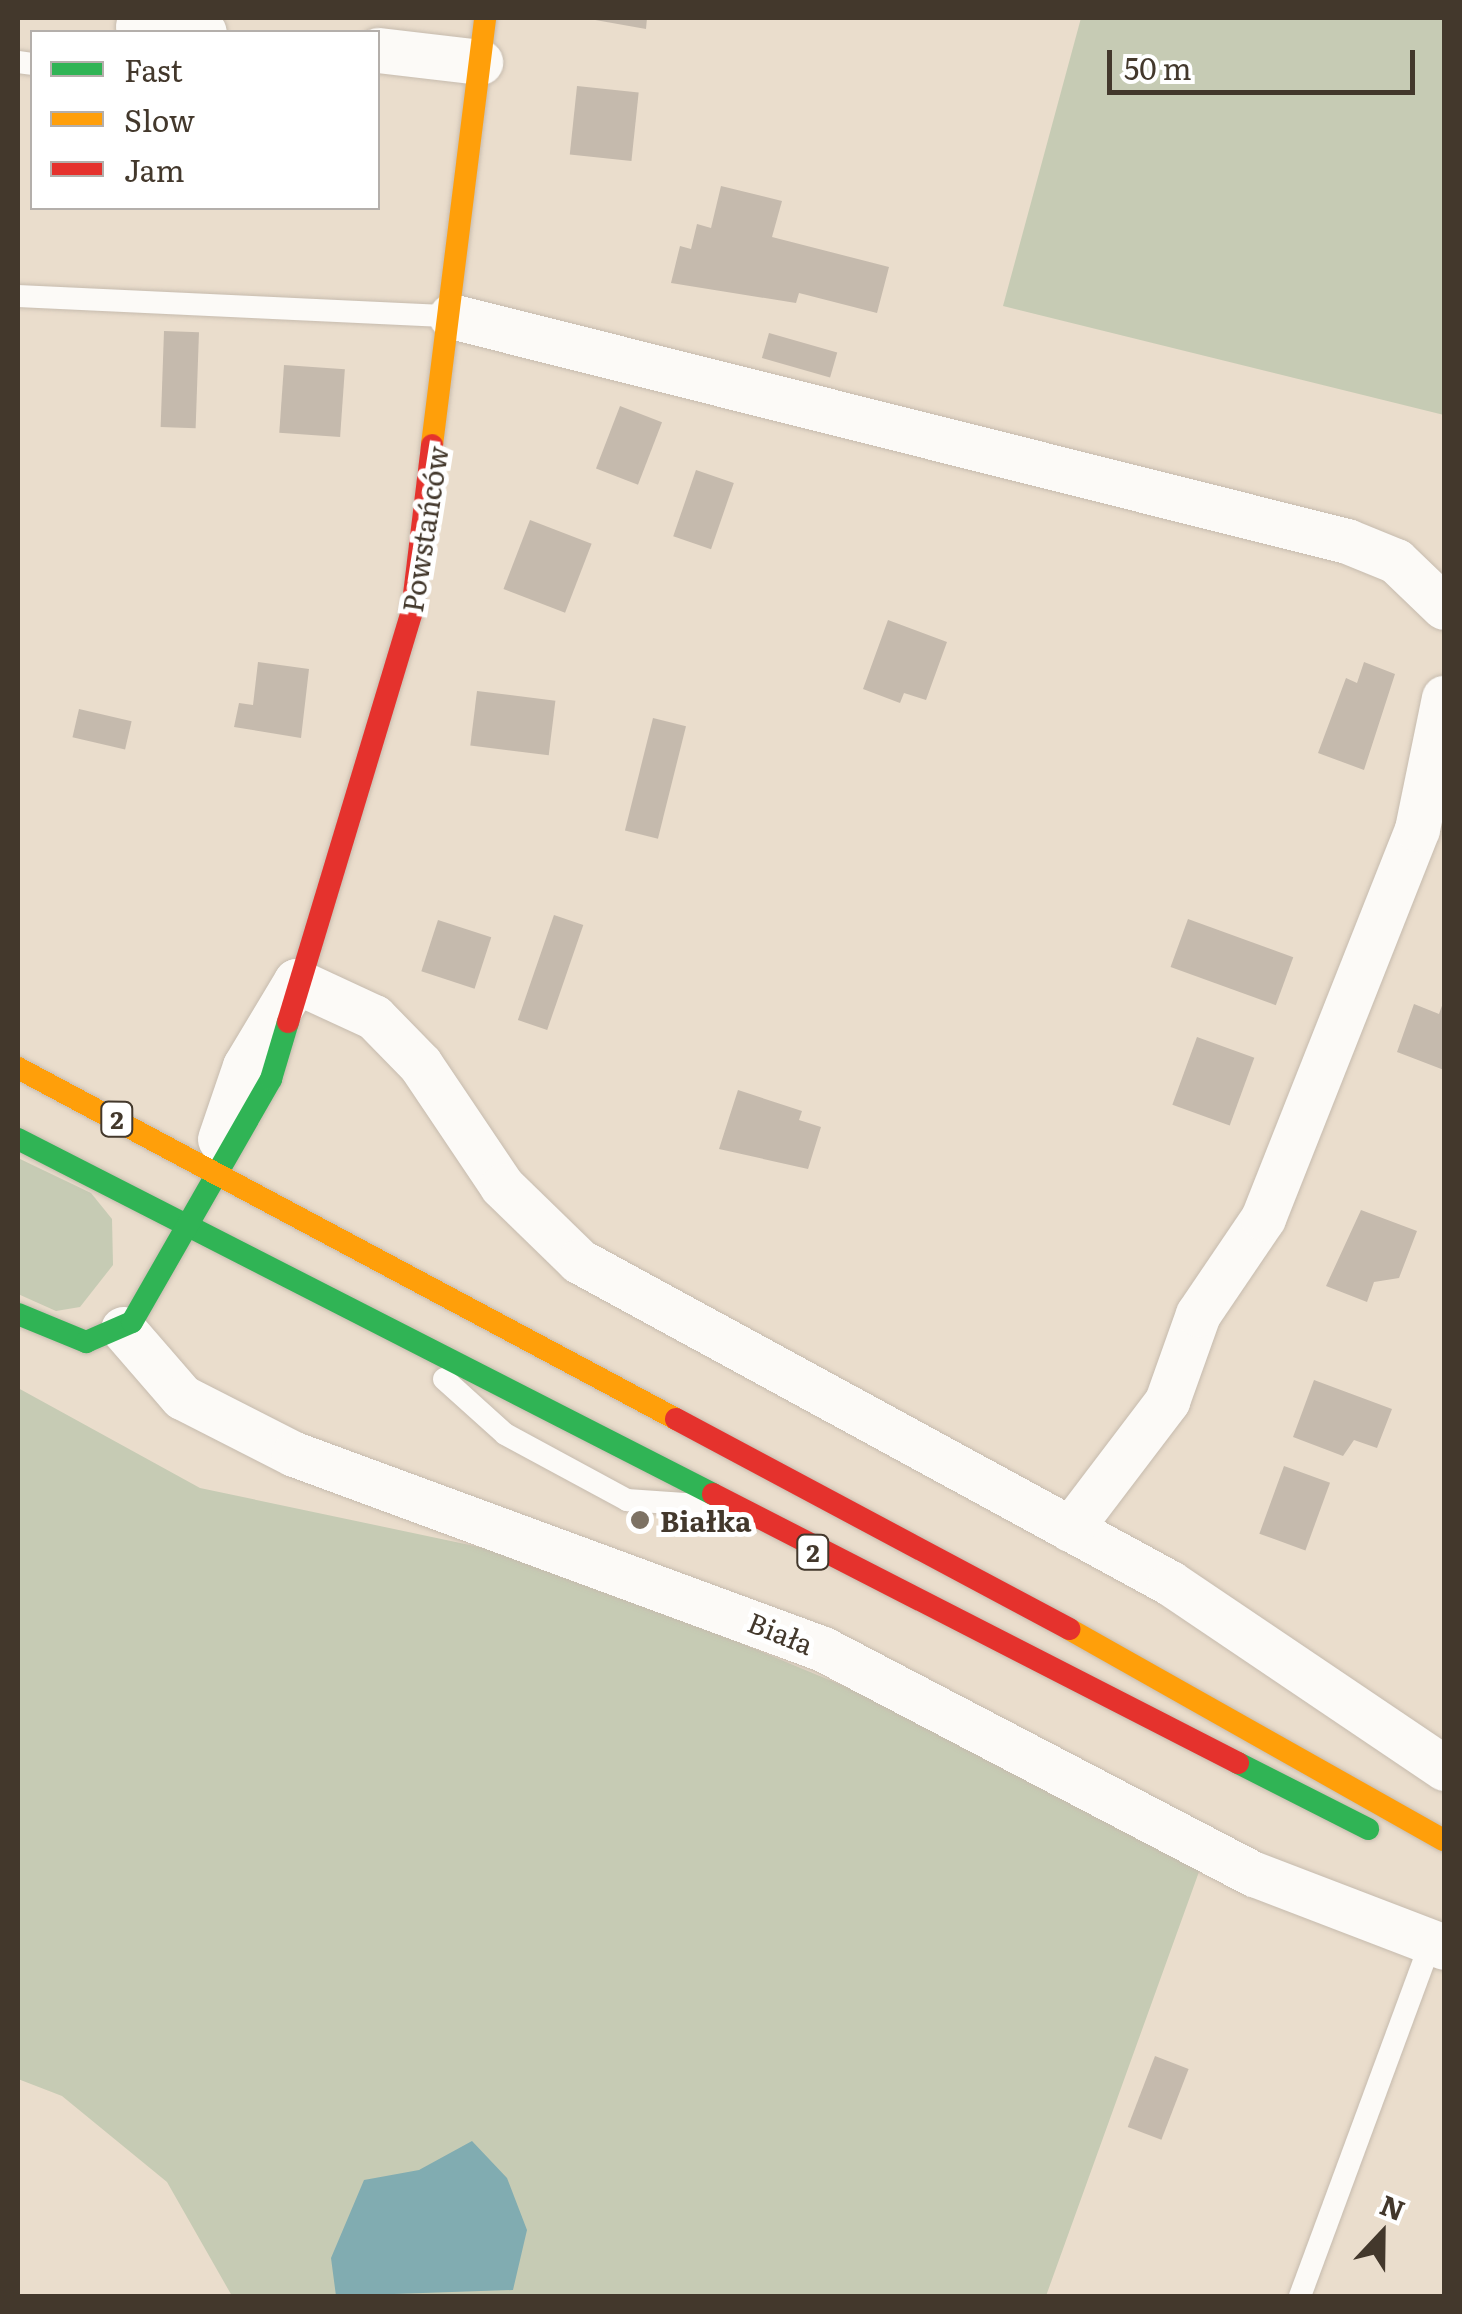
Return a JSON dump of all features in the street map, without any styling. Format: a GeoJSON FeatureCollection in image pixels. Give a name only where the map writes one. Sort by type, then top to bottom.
{"type":"FeatureCollection","features":[{"type":"Feature","properties":{"kind":"main road","name":"Powstańców"},"geometry":{"type":"LineString","coordinates":[[296,981],[412,611],[485,18]]}},
{"type":"Feature","properties":{"kind":"main road","name":"2"},"geometry":{"type":"LineString","coordinates":[[18,1068],[216,1171],[1444,1840]]}},
{"type":"Feature","properties":{"kind":"main road","name":"2"},"geometry":{"type":"LineString","coordinates":[[18,1138],[190,1224],[726,1507],[1294,1796],[1444,1862]]}},
{"type":"Feature","properties":{"kind":"main road"},"geometry":{"type":"LineString","coordinates":[[18,1314],[74,1341],[123,1329],[190,1224],[216,1171]]}},
{"type":"Feature","properties":{"kind":"street"},"geometry":{"type":"LineString","coordinates":[[138,25],[185,30]]}},
{"type":"Feature","properties":{"kind":"street"},"geometry":{"type":"LineString","coordinates":[[380,50],[480,62]]}},
{"type":"Feature","properties":{"kind":"street"},"geometry":{"type":"LineString","coordinates":[[450,316],[1347,541],[1396,561],[1444,607]]}},
{"type":"Feature","properties":{"kind":"street"},"geometry":{"type":"LineString","coordinates":[[1070,1529],[1166,1401],[1198,1314],[1263,1218],[1416,829],[1444,698]]}},
{"type":"Feature","properties":{"kind":"street"},"geometry":{"type":"LineString","coordinates":[[296,981],[390,1030],[502,1186],[579,1261],[1258,1636],[1444,1768]]}},
{"type":"Feature","properties":{"kind":"street","name":"Powstańców"},"geometry":{"type":"LineString","coordinates":[[216,1171],[244,1066],[296,981]]}},
{"type":"Feature","properties":{"kind":"street","name":"Biała"},"geometry":{"type":"LineString","coordinates":[[123,1329],[182,1397],[294,1454],[823,1650],[1254,1874],[1438,1944]]}},
{"type":"Feature","properties":{"kind":"lane"},"geometry":{"type":"LineString","coordinates":[[18,296],[450,316]]}},
{"type":"Feature","properties":{"kind":"lane"},"geometry":{"type":"LineString","coordinates":[[389,1330],[505,1434],[627,1500],[726,1507]]}},
{"type":"Feature","properties":{"kind":"lane"},"geometry":{"type":"LineString","coordinates":[[1300,2296],[1438,1944]]}},
{"type":"Feature","properties":{"kind":"green space"},"geometry":{"type":"Polygon","coordinates":[[[1081,18],[1444,18],[1444,415],[1003,306],[1081,18]]]}},
{"type":"Feature","properties":{"kind":"green space"},"geometry":{"type":"Polygon","coordinates":[[[18,1158],[91,1193],[112,1219],[113,1265],[80,1307],[56,1311],[18,1294],[18,1158]]]}},
{"type":"Feature","properties":{"kind":"green space"},"geometry":{"type":"Polygon","coordinates":[[[18,1388],[200,1488],[517,1555],[589,1580],[868,1696],[1200,1869],[1046,2296],[232,2296],[167,2182],[62,2096],[18,2079],[18,1388]]]}},
{"type":"Feature","properties":{"kind":"water"},"geometry":{"type":"Polygon","coordinates":[[[472,2141],[507,2178],[527,2230],[513,2290],[336,2296],[331,2258],[364,2180],[419,2170],[472,2141]]]}},
{"type":"Feature","properties":{"kind":"building"},"geometry":{"type":"Polygon","coordinates":[[[584,18],[647,18],[646,29],[584,18]]]}},
{"type":"Feature","properties":{"kind":"building"},"geometry":{"type":"Polygon","coordinates":[[[577,86],[639,92],[631,161],[570,155],[577,86]]]}},
{"type":"Feature","properties":{"kind":"building"},"geometry":{"type":"Polygon","coordinates":[[[721,186],[782,201],[772,237],[889,267],[877,313],[799,293],[796,303],[671,283],[680,246],[691,249],[697,224],[711,228],[721,186]]]}},
{"type":"Feature","properties":{"kind":"building"},"geometry":{"type":"Polygon","coordinates":[[[164,331],[199,332],[196,428],[161,427],[164,331]]]}},
{"type":"Feature","properties":{"kind":"building"},"geometry":{"type":"Polygon","coordinates":[[[769,333],[837,353],[830,378],[762,358],[769,333]]]}},
{"type":"Feature","properties":{"kind":"building"},"geometry":{"type":"Polygon","coordinates":[[[284,365],[345,369],[340,437],[279,433],[284,365]]]}},
{"type":"Feature","properties":{"kind":"building"},"geometry":{"type":"Polygon","coordinates":[[[620,406],[662,422],[638,485],[596,469],[620,406]]]}},
{"type":"Feature","properties":{"kind":"building"},"geometry":{"type":"Polygon","coordinates":[[[696,470],[734,483],[711,549],[673,536],[696,470]]]}},
{"type":"Feature","properties":{"kind":"building"},"geometry":{"type":"Polygon","coordinates":[[[530,520],[592,544],[565,613],[503,589],[530,520]]]}},
{"type":"Feature","properties":{"kind":"building"},"geometry":{"type":"Polygon","coordinates":[[[888,620],[947,642],[926,700],[904,693],[900,703],[863,689],[888,620]]]}},
{"type":"Feature","properties":{"kind":"building"},"geometry":{"type":"Polygon","coordinates":[[[258,662],[309,669],[301,738],[234,727],[239,703],[253,705],[258,662]]]}},
{"type":"Feature","properties":{"kind":"building"},"geometry":{"type":"Polygon","coordinates":[[[1364,662],[1395,674],[1364,770],[1318,753],[1346,678],[1357,683],[1364,662]]]}},
{"type":"Feature","properties":{"kind":"building"},"geometry":{"type":"Polygon","coordinates":[[[477,691],[555,701],[549,755],[470,746],[477,691]]]}},
{"type":"Feature","properties":{"kind":"building"},"geometry":{"type":"Polygon","coordinates":[[[79,709],[132,721],[125,749],[72,737],[79,709]]]}},
{"type":"Feature","properties":{"kind":"building"},"geometry":{"type":"Polygon","coordinates":[[[653,718],[686,726],[658,839],[625,831],[653,718]]]}},
{"type":"Feature","properties":{"kind":"building"},"geometry":{"type":"Polygon","coordinates":[[[554,915],[583,925],[547,1030],[518,1020],[554,915]]]}},
{"type":"Feature","properties":{"kind":"building"},"geometry":{"type":"Polygon","coordinates":[[[1188,919],[1293,957],[1276,1005],[1171,967],[1188,919]]]}},
{"type":"Feature","properties":{"kind":"building"},"geometry":{"type":"Polygon","coordinates":[[[438,920],[491,937],[475,989],[421,971],[438,920]]]}},
{"type":"Feature","properties":{"kind":"building"},"geometry":{"type":"Polygon","coordinates":[[[1444,1000],[1444,1070],[1397,1052],[1414,1004],[1439,1014],[1444,1000]]]}},
{"type":"Feature","properties":{"kind":"building"},"geometry":{"type":"Polygon","coordinates":[[[1197,1037],[1254,1058],[1230,1126],[1172,1105],[1197,1037]]]}},
{"type":"Feature","properties":{"kind":"building"},"geometry":{"type":"Polygon","coordinates":[[[738,1090],[802,1111],[799,1120],[821,1127],[808,1169],[719,1149],[738,1090]]]}},
{"type":"Feature","properties":{"kind":"building"},"geometry":{"type":"Polygon","coordinates":[[[1361,1210],[1417,1231],[1399,1278],[1374,1282],[1367,1302],[1326,1286],[1361,1210]]]}},
{"type":"Feature","properties":{"kind":"building"},"geometry":{"type":"Polygon","coordinates":[[[1314,1380],[1392,1409],[1377,1448],[1354,1440],[1343,1456],[1293,1437],[1314,1380]]]}},
{"type":"Feature","properties":{"kind":"building"},"geometry":{"type":"Polygon","coordinates":[[[1284,1466],[1330,1483],[1305,1550],[1259,1534],[1284,1466]]]}},
{"type":"Feature","properties":{"kind":"building"},"geometry":{"type":"Polygon","coordinates":[[[1155,2056],[1189,2069],[1161,2140],[1128,2127],[1155,2056]]]}},
{"type":"Feature","properties":{"kind":"traffic: fast"},"geometry":{"type":"LineString","coordinates":[[18,1314],[86,1342],[132,1322],[271,1079],[288,1022]]}},
{"type":"Feature","properties":{"kind":"traffic: fast"},"geometry":{"type":"LineString","coordinates":[[18,1139],[713,1494]]}},
{"type":"Feature","properties":{"kind":"traffic: fast"},"geometry":{"type":"LineString","coordinates":[[1238,1763],[1368,1829]]}},
{"type":"Feature","properties":{"kind":"traffic: slow"},"geometry":{"type":"LineString","coordinates":[[432,445],[485,18]]}},
{"type":"Feature","properties":{"kind":"traffic: slow"},"geometry":{"type":"LineString","coordinates":[[18,1068],[676,1419]]}},
{"type":"Feature","properties":{"kind":"traffic: slow"},"geometry":{"type":"LineString","coordinates":[[1069,1629],[1444,1840]]}},
{"type":"Feature","properties":{"kind":"traffic: jam"},"geometry":{"type":"LineString","coordinates":[[288,1022],[412,611],[432,445]]}},
{"type":"Feature","properties":{"kind":"traffic: jam"},"geometry":{"type":"LineString","coordinates":[[676,1419],[1069,1629]]}},
{"type":"Feature","properties":{"kind":"traffic: jam"},"geometry":{"type":"LineString","coordinates":[[713,1494],[1238,1763]]}},
{"type":"Feature","properties":{"kind":"place","name":"Białka"},"geometry":{"type":"Point","coordinates":[640,1520]}}]}
